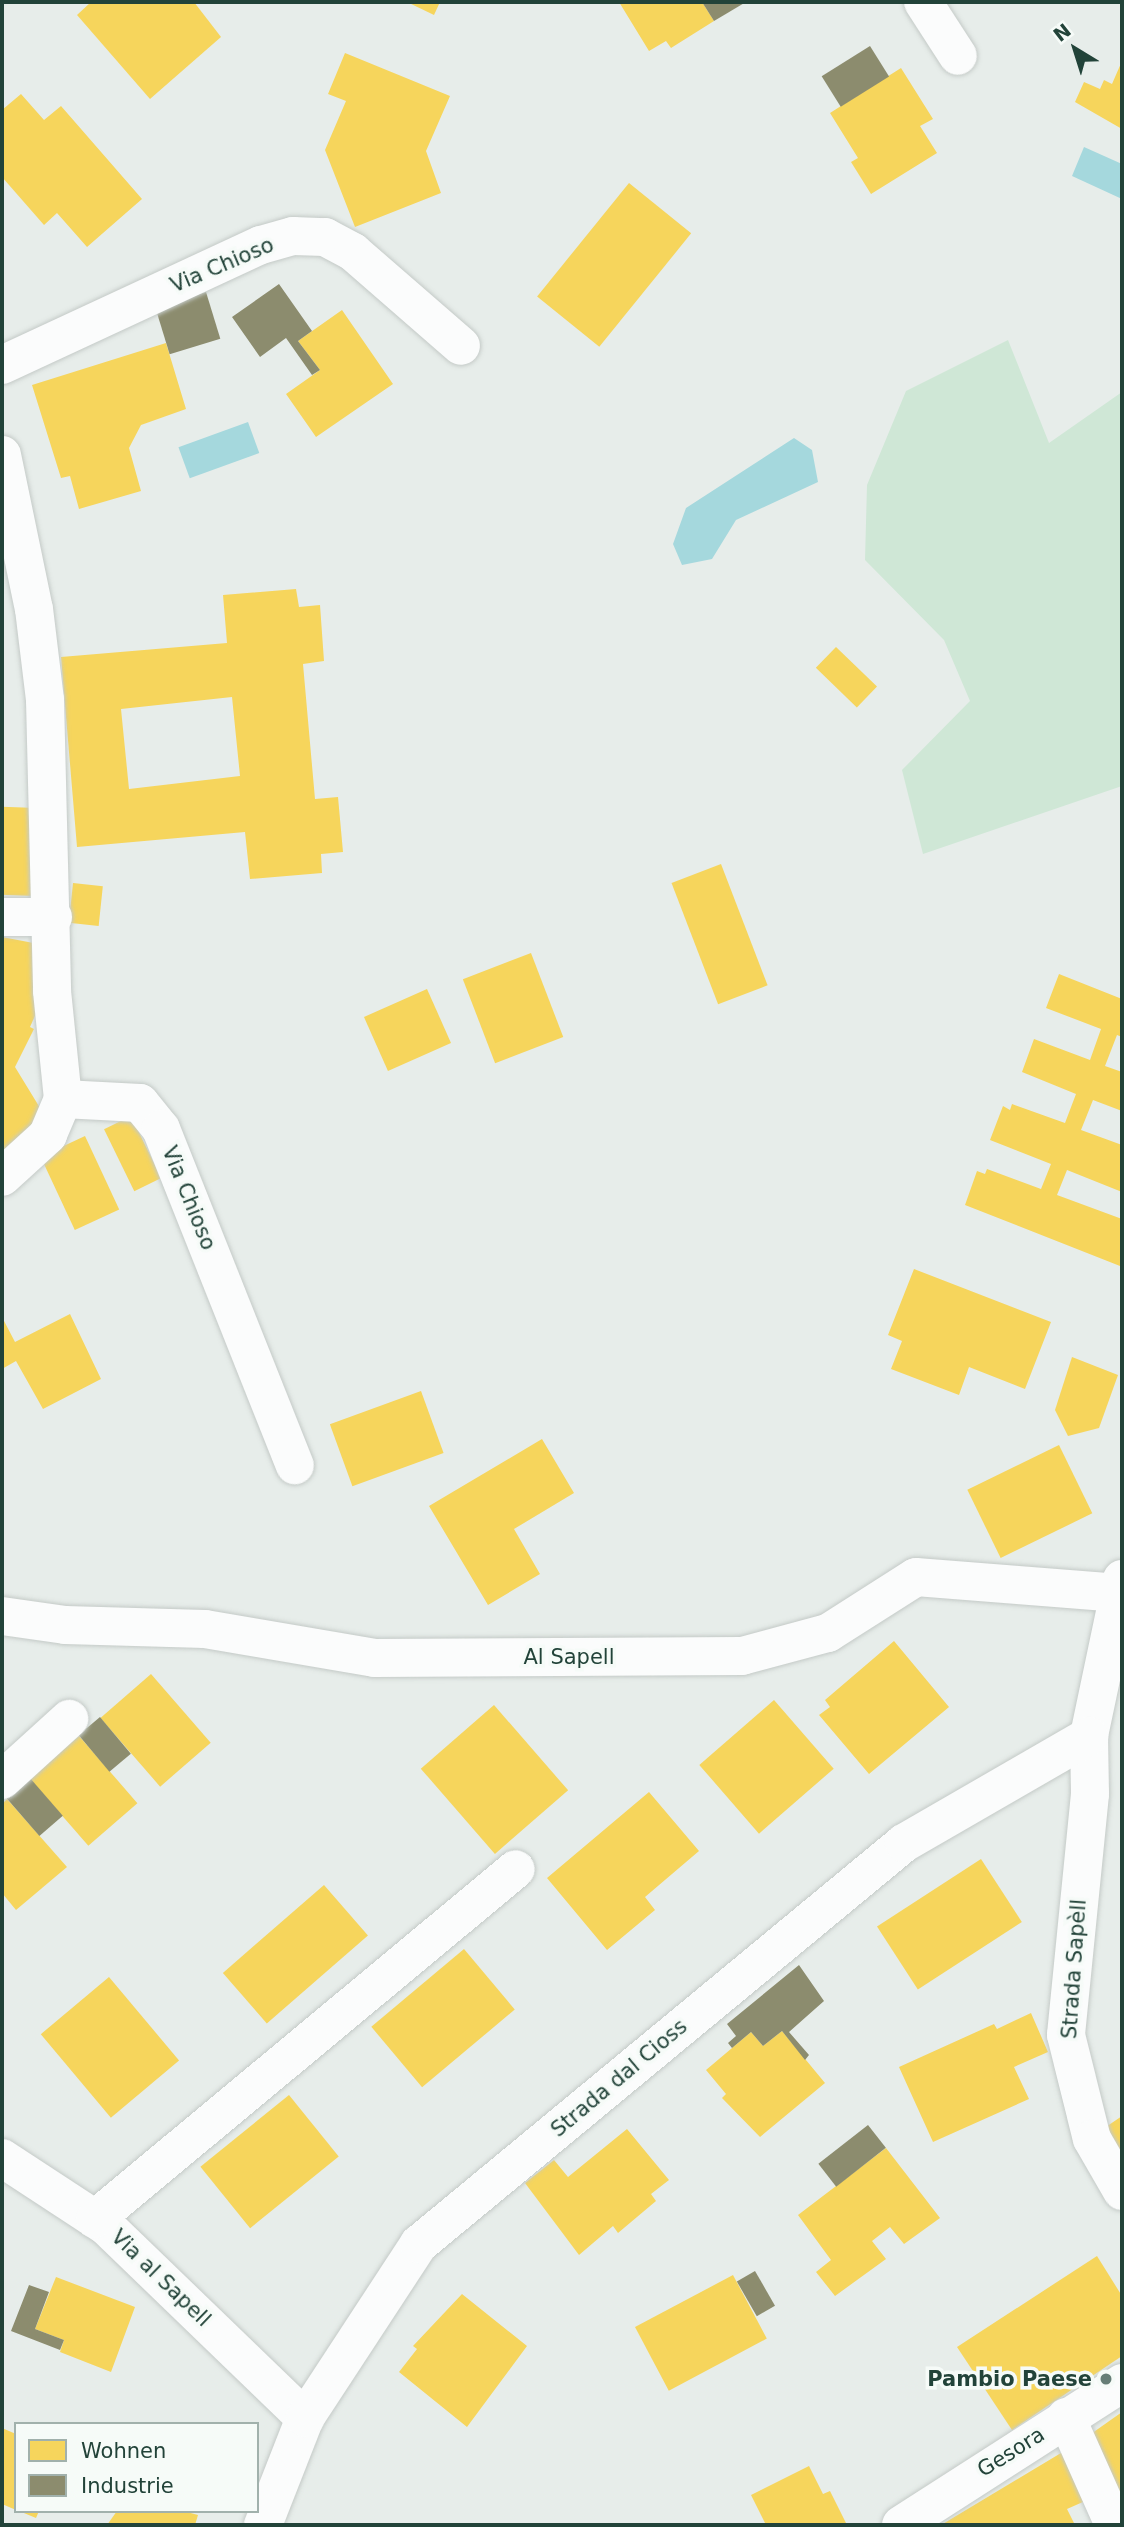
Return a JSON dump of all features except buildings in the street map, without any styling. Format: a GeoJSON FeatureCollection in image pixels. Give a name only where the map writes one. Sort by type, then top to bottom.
{"type":"FeatureCollection","features":[{"type":"Feature","properties":{"kind":"street"},"geometry":{"type":"LineString","coordinates":[[923,2],[958,56]]}},
{"type":"Feature","properties":{"kind":"street","name":"Via Chioso"},"geometry":{"type":"LineString","coordinates":[[2,365],[261,245],[293,236],[325,237],[353,252],[461,346]]}},
{"type":"Feature","properties":{"kind":"street"},"geometry":{"type":"LineString","coordinates":[[2,455],[34,609],[45,700],[53,917],[52,991],[63,1099],[48,1135],[2,1177]]}},
{"type":"Feature","properties":{"kind":"street"},"geometry":{"type":"LineString","coordinates":[[2,917],[53,917]]}},
{"type":"Feature","properties":{"kind":"street","name":"Via Chioso"},"geometry":{"type":"LineString","coordinates":[[63,1099],[140,1103],[161,1129],[295,1465]]}},
{"type":"Feature","properties":{"kind":"street","name":"Al Sapell"},"geometry":{"type":"LineString","coordinates":[[2,1616],[65,1625],[205,1629],[374,1658],[742,1656],[828,1633],[916,1577],[1121,1586]]}},
{"type":"Feature","properties":{"kind":"street","name":"Strada Sapèll"},"geometry":{"type":"LineString","coordinates":[[1121,1586],[1089,1736],[1090,1794],[1066,2035],[1092,2139],[1122,2191]]}},
{"type":"Feature","properties":{"kind":"street"},"geometry":{"type":"LineString","coordinates":[[2,1780],[69,1719]]}},
{"type":"Feature","properties":{"kind":"street","name":"Strada dal Cioss"},"geometry":{"type":"LineString","coordinates":[[263,2525],[305,2418],[419,2244],[904,1843],[1089,1736]]}},
{"type":"Feature","properties":{"kind":"street"},"geometry":{"type":"LineString","coordinates":[[95,2219],[516,1869]]}},
{"type":"Feature","properties":{"kind":"street","name":"Via al Sapell"},"geometry":{"type":"LineString","coordinates":[[2,2158],[95,2219],[305,2418]]}},
{"type":"Feature","properties":{"kind":"street","name":"Gesora"},"geometry":{"type":"LineString","coordinates":[[901,2525],[1122,2383]]}},
{"type":"Feature","properties":{"kind":"street"},"geometry":{"type":"LineString","coordinates":[[1066,2417],[1114,2525]]}},
{"type":"Feature","properties":{"kind":"green space"},"geometry":{"type":"Polygon","coordinates":[[[1008,340],[1049,443],[1122,392],[1122,786],[923,854],[902,770],[970,701],[944,640],[865,560],[867,485],[906,391],[1008,340]]]}},
{"type":"Feature","properties":{"kind":"water"},"geometry":{"type":"Polygon","coordinates":[[[1084,147],[1122,164],[1122,199],[1072,176],[1084,147]]]}},
{"type":"Feature","properties":{"kind":"water"},"geometry":{"type":"Polygon","coordinates":[[[248,422],[259,453],[190,478],[178,447],[248,422]]]}},
{"type":"Feature","properties":{"kind":"water"},"geometry":{"type":"Polygon","coordinates":[[[794,438],[812,450],[818,482],[736,520],[712,559],[682,565],[673,544],[686,508],[794,438]]]}},
{"type":"Feature","properties":{"kind":"place","name":"Pambio Paese"},"geometry":{"type":"Point","coordinates":[1106,2379]}}]}
